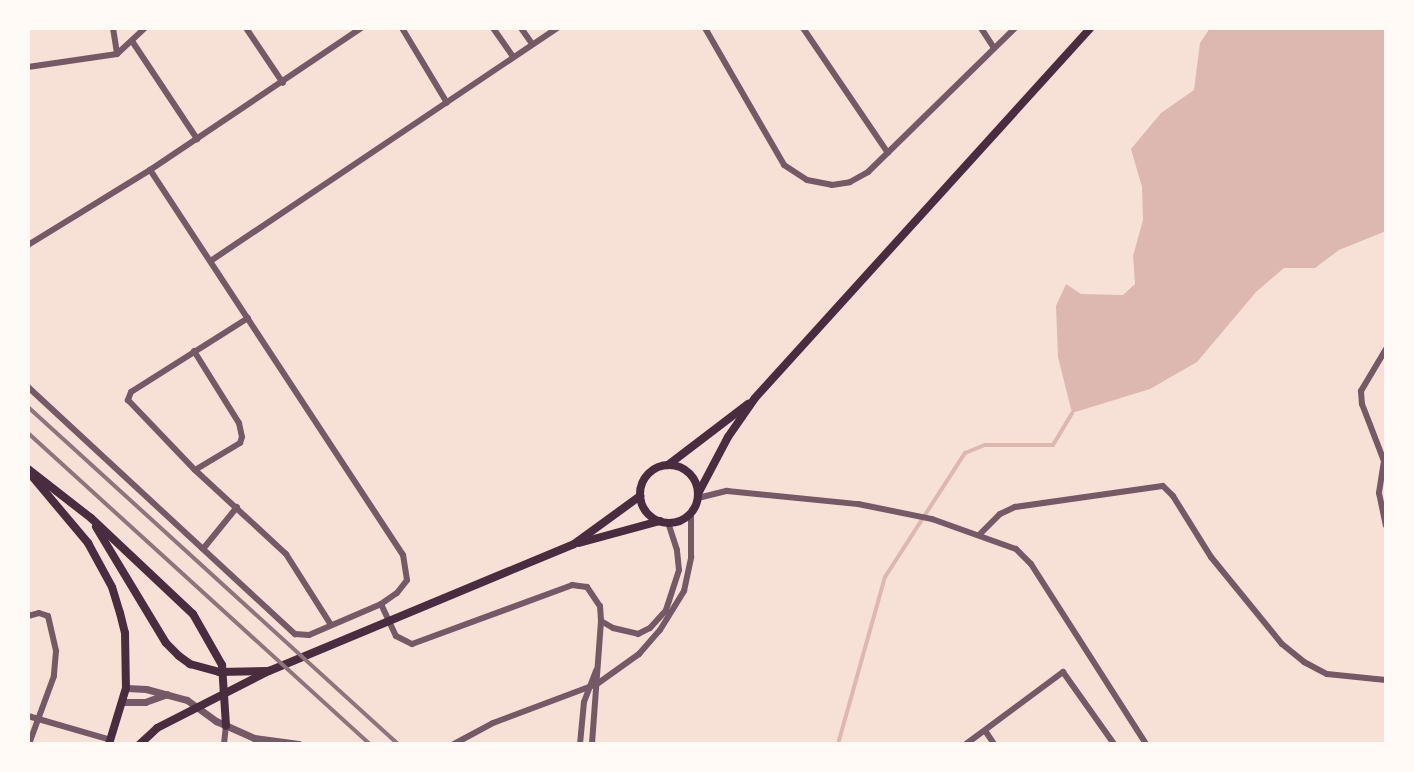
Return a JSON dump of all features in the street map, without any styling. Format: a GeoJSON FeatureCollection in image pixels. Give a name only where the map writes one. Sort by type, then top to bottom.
{"type":"FeatureCollection","features":[{"type":"Feature","properties":{"kind":"main road"},"geometry":{"type":"LineString","coordinates":[[140,744],[157,728],[269,671],[383,627],[556,551],[574,544],[682,520],[691,513],[728,437],[755,398],[1090,28]]}},
{"type":"Feature","properties":{"kind":"main road"},"geometry":{"type":"LineString","coordinates":[[664,522],[643,506],[640,496],[647,474],[668,465],[755,398]]}},
{"type":"Feature","properties":{"kind":"main road"},"geometry":{"type":"LineString","coordinates":[[668,465],[689,472],[698,495]]}},
{"type":"Feature","properties":{"kind":"main road"},"geometry":{"type":"LineString","coordinates":[[28,470],[91,518],[175,594],[206,632],[222,665],[226,726]]}},
{"type":"Feature","properties":{"kind":"main road"},"geometry":{"type":"LineString","coordinates":[[28,470],[88,543],[112,587],[125,633],[126,688],[110,742]]}},
{"type":"Feature","properties":{"kind":"main road"},"geometry":{"type":"LineString","coordinates":[[574,544],[640,496]]}},
{"type":"Feature","properties":{"kind":"main road"},"geometry":{"type":"LineString","coordinates":[[91,518],[166,643],[190,664],[219,672],[269,671]]}},
{"type":"Feature","properties":{"kind":"street"},"geometry":{"type":"LineString","coordinates":[[113,28],[117,54]]}},
{"type":"Feature","properties":{"kind":"street"},"geometry":{"type":"LineString","coordinates":[[28,67],[117,54],[145,28]]}},
{"type":"Feature","properties":{"kind":"street"},"geometry":{"type":"LineString","coordinates":[[246,28],[283,83]]}},
{"type":"Feature","properties":{"kind":"street"},"geometry":{"type":"LineString","coordinates":[[402,28],[447,103]]}},
{"type":"Feature","properties":{"kind":"street"},"geometry":{"type":"LineString","coordinates":[[493,28],[513,57]]}},
{"type":"Feature","properties":{"kind":"street"},"geometry":{"type":"LineString","coordinates":[[521,28],[532,44]]}},
{"type":"Feature","properties":{"kind":"street"},"geometry":{"type":"LineString","coordinates":[[212,260],[557,28]]}},
{"type":"Feature","properties":{"kind":"street"},"geometry":{"type":"LineString","coordinates":[[705,28],[778,158],[791,171],[815,182],[840,184],[860,178],[1015,28]]}},
{"type":"Feature","properties":{"kind":"street"},"geometry":{"type":"LineString","coordinates":[[803,28],[888,153]]}},
{"type":"Feature","properties":{"kind":"street"},"geometry":{"type":"LineString","coordinates":[[981,28],[994,48]]}},
{"type":"Feature","properties":{"kind":"street"},"geometry":{"type":"LineString","coordinates":[[28,245],[283,83],[358,29]]}},
{"type":"Feature","properties":{"kind":"street"},"geometry":{"type":"LineString","coordinates":[[132,41],[197,139]]}},
{"type":"Feature","properties":{"kind":"street"},"geometry":{"type":"LineString","coordinates":[[28,387],[295,634],[309,635],[381,604],[397,593],[407,580],[408,567],[403,555],[150,170]]}},
{"type":"Feature","properties":{"kind":"street"},"geometry":{"type":"LineString","coordinates":[[248,318],[131,392],[128,400],[195,470],[286,554],[331,625]]}},
{"type":"Feature","properties":{"kind":"street"},"geometry":{"type":"LineString","coordinates":[[1386,349],[1361,391],[1362,404],[1384,461],[1379,493],[1386,525]]}},
{"type":"Feature","properties":{"kind":"street"},"geometry":{"type":"LineString","coordinates":[[194,351],[239,423],[242,437],[240,443],[195,470]]}},
{"type":"Feature","properties":{"kind":"street"},"geometry":{"type":"LineString","coordinates":[[980,534],[1000,514],[1015,507],[1163,486],[1173,496],[1211,557],[1282,644],[1304,662],[1327,674],[1386,680]]}},
{"type":"Feature","properties":{"kind":"street"},"geometry":{"type":"LineString","coordinates":[[698,495],[727,491],[785,495],[909,513],[980,534],[1016,549],[1031,564],[1146,744]]}},
{"type":"Feature","properties":{"kind":"street"},"geometry":{"type":"LineString","coordinates":[[203,549],[237,507]]}},
{"type":"Feature","properties":{"kind":"street"},"geometry":{"type":"LineString","coordinates":[[454,744],[493,723],[597,684],[639,654],[680,599],[691,557],[691,513]]}},
{"type":"Feature","properties":{"kind":"street"},"geometry":{"type":"LineString","coordinates":[[601,621],[613,628],[638,634],[650,628],[666,610],[679,570],[677,550],[664,522]]}},
{"type":"Feature","properties":{"kind":"street"},"geometry":{"type":"LineString","coordinates":[[381,604],[396,636],[407,644],[581,584],[593,592],[600,606],[592,744]]}},
{"type":"Feature","properties":{"kind":"street"},"geometry":{"type":"LineString","coordinates":[[28,616],[39,613],[48,616],[56,651],[54,676],[29,744]]}},
{"type":"Feature","properties":{"kind":"street"},"geometry":{"type":"LineString","coordinates":[[580,744],[588,686],[596,669]]}},
{"type":"Feature","properties":{"kind":"street"},"geometry":{"type":"LineString","coordinates":[[966,744],[1063,672],[1114,744]]}},
{"type":"Feature","properties":{"kind":"street"},"geometry":{"type":"LineString","coordinates":[[126,688],[187,700],[226,726],[254,738],[299,744]]}},
{"type":"Feature","properties":{"kind":"street"},"geometry":{"type":"LineString","coordinates":[[124,702],[145,702],[167,694]]}},
{"type":"Feature","properties":{"kind":"street"},"geometry":{"type":"LineString","coordinates":[[28,716],[110,742]]}},
{"type":"Feature","properties":{"kind":"street"},"geometry":{"type":"LineString","coordinates":[[224,744],[226,726]]}},
{"type":"Feature","properties":{"kind":"street"},"geometry":{"type":"LineString","coordinates":[[986,732],[994,744]]}},
{"type":"Feature","properties":{"kind":"shaded area"},"geometry":{"type":"Polygon","coordinates":[[[1210,28],[1386,28],[1386,231],[1339,250],[1315,268],[1284,268],[1256,292],[1197,362],[1150,389],[1072,413],[1058,357],[1056,306],[1066,284],[1081,294],[1123,295],[1135,284],[1133,256],[1143,220],[1142,187],[1131,149],[1161,113],[1194,90],[1200,43],[1210,28]]]}},
{"type":"Feature","properties":{"kind":"waterway"},"geometry":{"type":"LineString","coordinates":[[838,744],[885,577],[965,453],[985,445],[1053,445],[1072,413]]}},
{"type":"Feature","properties":{"kind":"railway"},"geometry":{"type":"LineString","coordinates":[[28,407],[398,744]]}},
{"type":"Feature","properties":{"kind":"railway"},"geometry":{"type":"LineString","coordinates":[[28,433],[370,744]]}}]}
